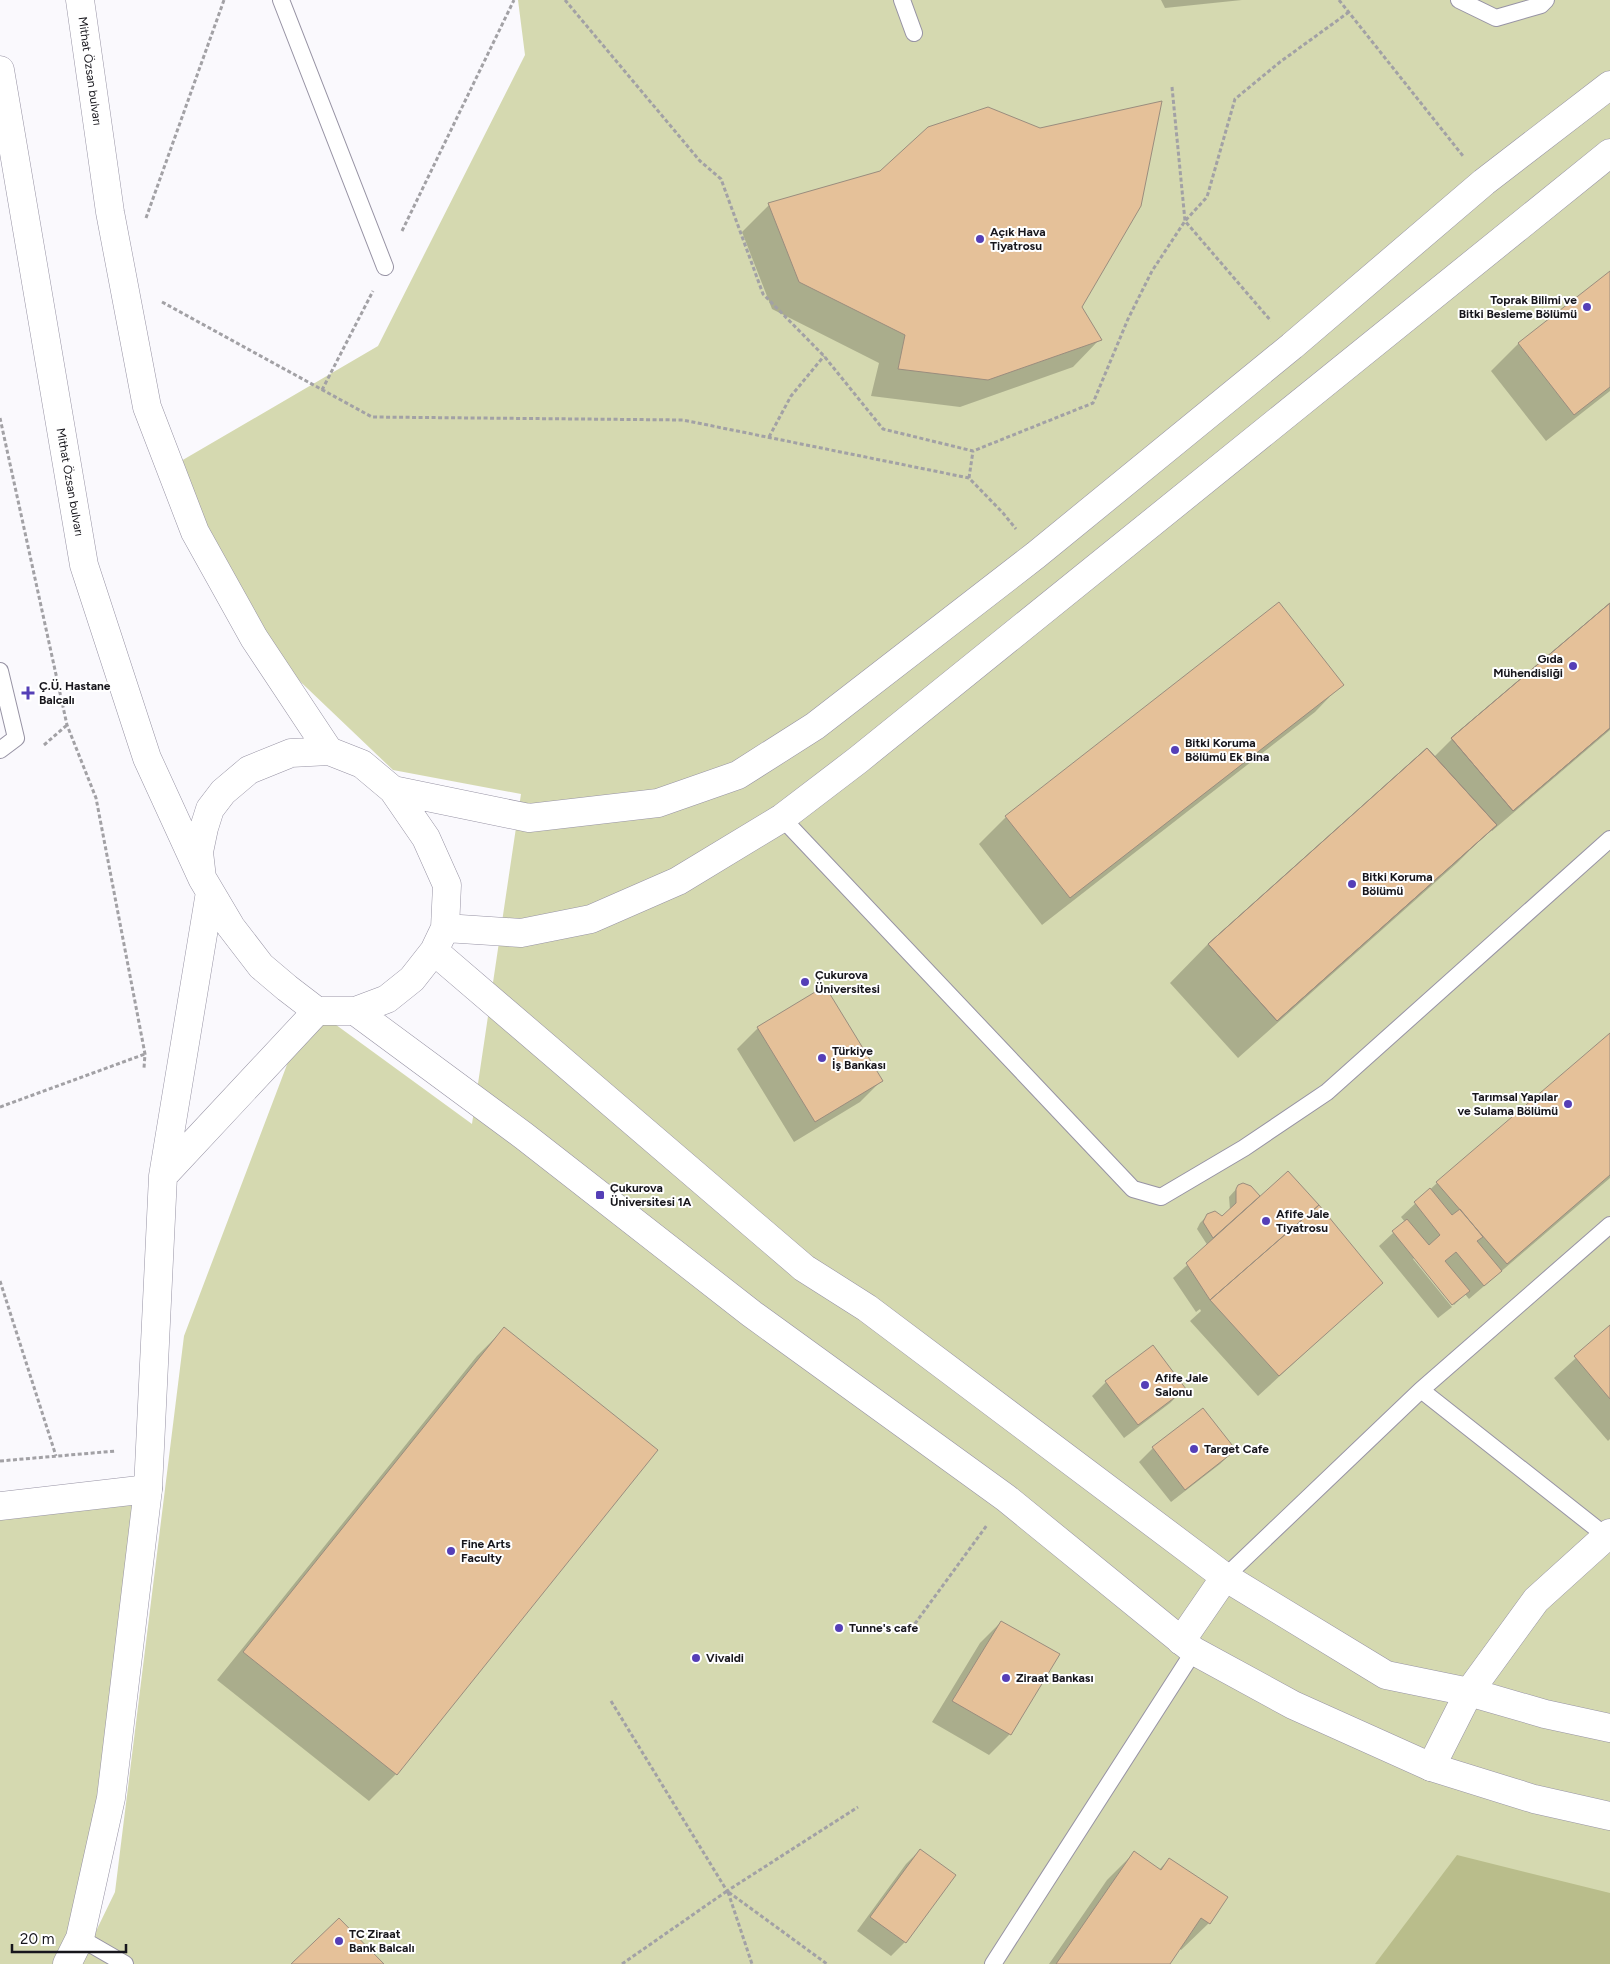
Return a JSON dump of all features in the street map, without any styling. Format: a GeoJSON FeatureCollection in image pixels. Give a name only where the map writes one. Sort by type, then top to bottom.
{"type":"FeatureCollection","features":[{"type":"Feature","properties":{"kind":"street","name":"Mithat Özsan bulvarı"},"geometry":{"type":"LineString","coordinates":[[80,0],[110,212],[147,407],[195,532],[254,638],[329,751]]}},
{"type":"Feature","properties":{"kind":"street","name":"Mithat Özsan bulvarı"},"geometry":{"type":"LineString","coordinates":[[0,70],[84,565],[146,758],[206,885],[231,927],[261,966],[317,1011]]}},
{"type":"Feature","properties":{"kind":"street"},"geometry":{"type":"LineString","coordinates":[[393,790],[529,818],[658,803],[738,775],[815,726],[1036,554],[1292,346],[1484,182],[1610,85]]}},
{"type":"Feature","properties":{"kind":"street"},"geometry":{"type":"LineString","coordinates":[[440,939],[521,934],[591,919],[678,881],[782,818],[858,760],[1610,153]]}},
{"type":"Feature","properties":{"kind":"street"},"geometry":{"type":"LineString","coordinates":[[67,1964],[80,1938],[111,1798],[148,1489],[163,1176],[206,885],[199,852],[204,828],[210,809],[223,792],[249,770],[291,753],[329,751],[362,764],[393,790],[426,838],[447,885],[440,939],[412,979],[387,999],[355,1011],[317,1011],[163,1176]]}},
{"type":"Feature","properties":{"kind":"street"},"geometry":{"type":"LineString","coordinates":[[440,939],[804,1268],[867,1308],[1224,1577],[1386,1675],[1469,1692],[1545,1714],[1610,1728]]}},
{"type":"Feature","properties":{"kind":"street"},"geometry":{"type":"LineString","coordinates":[[355,1011],[524,1136],[752,1314],[1006,1498],[1187,1646],[1294,1705],[1431,1767],[1534,1799],[1610,1816]]}},
{"type":"Feature","properties":{"kind":"street"},"geometry":{"type":"LineString","coordinates":[[0,1506],[148,1489]]}},
{"type":"Feature","properties":{"kind":"street"},"geometry":{"type":"LineString","coordinates":[[1431,1767],[1469,1692],[1536,1600],[1608,1535]]}},
{"type":"Feature","properties":{"kind":"street"},"geometry":{"type":"LineString","coordinates":[[1187,1646],[1224,1577]]}},
{"type":"Feature","properties":{"kind":"lane"},"geometry":{"type":"LineString","coordinates":[[282,0],[385,267]]}},
{"type":"Feature","properties":{"kind":"lane"},"geometry":{"type":"LineString","coordinates":[[902,0],[914,33]]}},
{"type":"Feature","properties":{"kind":"lane"},"geometry":{"type":"LineString","coordinates":[[1460,0],[1496,18],[1541,5],[1546,0]]}},
{"type":"Feature","properties":{"kind":"lane"},"geometry":{"type":"LineString","coordinates":[[0,671],[16,738],[0,750]]}},
{"type":"Feature","properties":{"kind":"lane"},"geometry":{"type":"LineString","coordinates":[[782,818],[1133,1189],[1162,1197],[1244,1148],[1328,1092],[1610,839]]}},
{"type":"Feature","properties":{"kind":"lane"},"geometry":{"type":"LineString","coordinates":[[1224,1577],[1421,1390],[1610,1225]]}},
{"type":"Feature","properties":{"kind":"lane"},"geometry":{"type":"LineString","coordinates":[[1421,1390],[1608,1535]]}},
{"type":"Feature","properties":{"kind":"lane"},"geometry":{"type":"LineString","coordinates":[[993,1964],[1187,1646]]}},
{"type":"Feature","properties":{"kind":"lane"},"geometry":{"type":"LineString","coordinates":[[80,1938],[125,1964]]}},
{"type":"Feature","properties":{"kind":"path"},"geometry":{"type":"LineString","coordinates":[[144,224],[224,0]]}},
{"type":"Feature","properties":{"kind":"path"},"geometry":{"type":"LineString","coordinates":[[322,390],[385,267],[514,0]]}},
{"type":"Feature","properties":{"kind":"path"},"geometry":{"type":"LineString","coordinates":[[565,0],[700,161],[721,179],[763,294],[824,356],[883,428],[973,451],[1092,404],[1128,319],[1152,271],[1185,221],[1207,197],[1235,99],[1280,62],[1349,12]]}},
{"type":"Feature","properties":{"kind":"path"},"geometry":{"type":"LineString","coordinates":[[1339,0],[1484,182]]}},
{"type":"Feature","properties":{"kind":"path"},"geometry":{"type":"LineString","coordinates":[[1172,87],[1185,221],[1292,346]]}},
{"type":"Feature","properties":{"kind":"path"},"geometry":{"type":"LineString","coordinates":[[123,281],[372,417],[683,420],[969,478],[1003,513],[1036,554]]}},
{"type":"Feature","properties":{"kind":"path"},"geometry":{"type":"LineString","coordinates":[[769,437],[791,396],[824,356]]}},
{"type":"Feature","properties":{"kind":"path"},"geometry":{"type":"LineString","coordinates":[[0,418],[67,725],[96,798],[145,1054],[144,1074]]}},
{"type":"Feature","properties":{"kind":"path"},"geometry":{"type":"LineString","coordinates":[[969,478],[973,451]]}},
{"type":"Feature","properties":{"kind":"path"},"geometry":{"type":"LineString","coordinates":[[0,1107],[145,1054]]}},
{"type":"Feature","properties":{"kind":"path"},"geometry":{"type":"LineString","coordinates":[[0,1281],[56,1456]]}},
{"type":"Feature","properties":{"kind":"path"},"geometry":{"type":"LineString","coordinates":[[0,1461],[119,1451]]}},
{"type":"Feature","properties":{"kind":"path"},"geometry":{"type":"LineString","coordinates":[[911,1629],[1006,1498]]}},
{"type":"Feature","properties":{"kind":"path"},"geometry":{"type":"LineString","coordinates":[[611,1701],[727,1891],[752,1964]]}},
{"type":"Feature","properties":{"kind":"path"},"geometry":{"type":"LineString","coordinates":[[622,1964],[727,1891],[858,1807]]}},
{"type":"Feature","properties":{"kind":"path"},"geometry":{"type":"LineString","coordinates":[[727,1891],[827,1964]]}},
{"type":"Feature","properties":{"kind":"green space","name":"Çukurova Üniversitesi"},"geometry":{"type":"Polygon","coordinates":[[[518,0],[1610,0],[1610,1964],[80,1964],[115,1892],[184,1336],[288,1062],[317,1011],[472,1124],[521,794],[393,770],[286,668],[169,468],[378,346],[525,55],[518,0]]]}},
{"type":"Feature","properties":{"kind":"green space"},"geometry":{"type":"Polygon","coordinates":[[[143,1495],[92,1892],[59,1964],[0,1964],[0,1508],[143,1495]]]}},
{"type":"Feature","properties":{"kind":"green space"},"geometry":{"type":"Polygon","coordinates":[[[1457,1855],[1610,1893],[1610,1964],[1375,1964],[1457,1855]]]}},
{"type":"Feature","properties":{"kind":"building"},"geometry":{"type":"Polygon","coordinates":[[[1162,101],[1141,206],[1082,307],[1102,340],[988,380],[898,369],[905,335],[799,282],[768,203],[880,171],[928,127],[988,107],[1040,128],[1162,101]]]}},
{"type":"Feature","properties":{"kind":"building","name":"Toprak Bilimi ve Bitki Besleme Bölümü"},"geometry":{"type":"Polygon","coordinates":[[[1610,271],[1610,387],[1574,415],[1518,343],[1610,271]]]}},
{"type":"Feature","properties":{"kind":"building","name":"Bitki Koruma Bölümü Ek Bina"},"geometry":{"type":"Polygon","coordinates":[[[1279,602],[1344,685],[1070,898],[1005,816],[1279,602]]]}},
{"type":"Feature","properties":{"kind":"building","name":"Gıda Mühendisliği"},"geometry":{"type":"Polygon","coordinates":[[[1610,603],[1610,728],[1513,811],[1451,738],[1610,603]]]}},
{"type":"Feature","properties":{"kind":"building","name":"Gıda Mühendisliği"},"geometry":{"type":"Polygon","coordinates":[[[1610,603],[1610,728],[1513,811],[1451,738],[1610,603]]]}},
{"type":"Feature","properties":{"kind":"building","name":"Bitki Koruma Bölümü"},"geometry":{"type":"Polygon","coordinates":[[[1427,748],[1497,825],[1277,1021],[1208,944],[1427,748]]]}},
{"type":"Feature","properties":{"kind":"building","name":"Bitki Koruma Bölümü"},"geometry":{"type":"Polygon","coordinates":[[[1427,748],[1497,825],[1277,1021],[1208,944],[1427,748]]]}},
{"type":"Feature","properties":{"kind":"building","name":"Türkiye İş Bankası"},"geometry":{"type":"Polygon","coordinates":[[[825,986],[883,1081],[815,1122],[757,1027],[825,986]]]}},
{"type":"Feature","properties":{"kind":"building","name":"Tarımsal Yapılar ve Sulama Bölümü"},"geometry":{"type":"Polygon","coordinates":[[[1610,1033],[1610,1175],[1507,1264],[1436,1182],[1610,1033]]]}},
{"type":"Feature","properties":{"kind":"building","name":"Afife Jale Tiyatrosu"},"geometry":{"type":"Polygon","coordinates":[[[1288,1171],[1319,1205],[1210,1300],[1186,1263],[1288,1171]]]}},
{"type":"Feature","properties":{"kind":"building"},"geometry":{"type":"Polygon","coordinates":[[[1243,1183],[1251,1186],[1260,1196],[1213,1238],[1203,1222],[1207,1214],[1215,1211],[1222,1216],[1236,1203],[1236,1189],[1238,1185],[1243,1183]]]}},
{"type":"Feature","properties":{"kind":"building"},"geometry":{"type":"Polygon","coordinates":[[[1430,1188],[1452,1215],[1460,1209],[1483,1237],[1477,1241],[1502,1271],[1484,1286],[1456,1252],[1445,1261],[1470,1291],[1452,1305],[1392,1231],[1407,1219],[1429,1245],[1440,1235],[1414,1202],[1430,1188]]]}},
{"type":"Feature","properties":{"kind":"building"},"geometry":{"type":"Polygon","coordinates":[[[1319,1205],[1383,1283],[1279,1376],[1210,1300],[1319,1205]]]}},
{"type":"Feature","properties":{"kind":"building"},"geometry":{"type":"Polygon","coordinates":[[[1610,1325],[1610,1399],[1574,1356],[1610,1325]]]}},
{"type":"Feature","properties":{"kind":"building","name":"Fine Arts Faculty"},"geometry":{"type":"Polygon","coordinates":[[[504,1327],[658,1450],[397,1775],[243,1652],[504,1327]]]}},
{"type":"Feature","properties":{"kind":"building","name":"Afife Jale Salonu"},"geometry":{"type":"Polygon","coordinates":[[[1153,1345],[1186,1389],[1138,1425],[1105,1381],[1153,1345]]]}},
{"type":"Feature","properties":{"kind":"building","name":"Target Cafe"},"geometry":{"type":"Polygon","coordinates":[[[1203,1408],[1236,1450],[1185,1490],[1152,1447],[1203,1408]]]}},
{"type":"Feature","properties":{"kind":"building","name":"Ziraat Bankası"},"geometry":{"type":"Polygon","coordinates":[[[1001,1621],[1060,1654],[1011,1735],[952,1701],[1001,1621]]]}},
{"type":"Feature","properties":{"kind":"building"},"geometry":{"type":"Polygon","coordinates":[[[920,1849],[956,1875],[906,1943],[870,1917],[920,1849]]]}},
{"type":"Feature","properties":{"kind":"building"},"geometry":{"type":"Polygon","coordinates":[[[1134,1851],[1161,1870],[1169,1858],[1228,1897],[1210,1924],[1201,1918],[1170,1964],[1056,1964],[1134,1851]]]}},
{"type":"Feature","properties":{"kind":"building","name":"TC Ziraat Bank Balcalı"},"geometry":{"type":"Polygon","coordinates":[[[339,1918],[384,1964],[291,1964],[339,1918]]]}},
{"type":"Feature","properties":{"kind":"place","name":"Açık Hava Tiyatrosu"},"geometry":{"type":"Point","coordinates":[980,239]}},
{"type":"Feature","properties":{"kind":"place","name":"Toprak Bilimi ve Bitki Besleme Bölümü"},"geometry":{"type":"Point","coordinates":[1587,307]}},
{"type":"Feature","properties":{"kind":"place","name":"Gıda Mühendisliği"},"geometry":{"type":"Point","coordinates":[1573,666]}},
{"type":"Feature","properties":{"kind":"place","name":"Ç.Ü. Hastane Balcalı"},"geometry":{"type":"Point","coordinates":[28,693]}},
{"type":"Feature","properties":{"kind":"place","name":"Bitki Koruma Bölümü Ek Bina"},"geometry":{"type":"Point","coordinates":[1175,750]}},
{"type":"Feature","properties":{"kind":"place","name":"Bitki Koruma Bölümü"},"geometry":{"type":"Point","coordinates":[1352,884]}},
{"type":"Feature","properties":{"kind":"place","name":"Çukurova Üniversitesi"},"geometry":{"type":"Point","coordinates":[805,982]}},
{"type":"Feature","properties":{"kind":"place","name":"Türkiye İş Bankası"},"geometry":{"type":"Point","coordinates":[822,1058]}},
{"type":"Feature","properties":{"kind":"place","name":"Tarımsal Yapılar ve Sulama Bölümü"},"geometry":{"type":"Point","coordinates":[1568,1104]}},
{"type":"Feature","properties":{"kind":"place","name":"Çukurova Üni̇versi̇tesi̇ 1A"},"geometry":{"type":"Point","coordinates":[600,1195]}},
{"type":"Feature","properties":{"kind":"place","name":"Afife Jale Tiyatrosu"},"geometry":{"type":"Point","coordinates":[1266,1221]}},
{"type":"Feature","properties":{"kind":"place","name":"Afife Jale Salonu"},"geometry":{"type":"Point","coordinates":[1145,1385]}},
{"type":"Feature","properties":{"kind":"place","name":"Target Cafe"},"geometry":{"type":"Point","coordinates":[1194,1449]}},
{"type":"Feature","properties":{"kind":"place","name":"Fine Arts Faculty"},"geometry":{"type":"Point","coordinates":[451,1551]}},
{"type":"Feature","properties":{"kind":"place","name":"Tunne's cafe"},"geometry":{"type":"Point","coordinates":[839,1628]}},
{"type":"Feature","properties":{"kind":"place","name":"Vivaldi"},"geometry":{"type":"Point","coordinates":[696,1658]}},
{"type":"Feature","properties":{"kind":"place","name":"Ziraat Bankası"},"geometry":{"type":"Point","coordinates":[1006,1678]}},
{"type":"Feature","properties":{"kind":"place","name":"TC Ziraat Bank Balcalı"},"geometry":{"type":"Point","coordinates":[339,1941]}}]}
